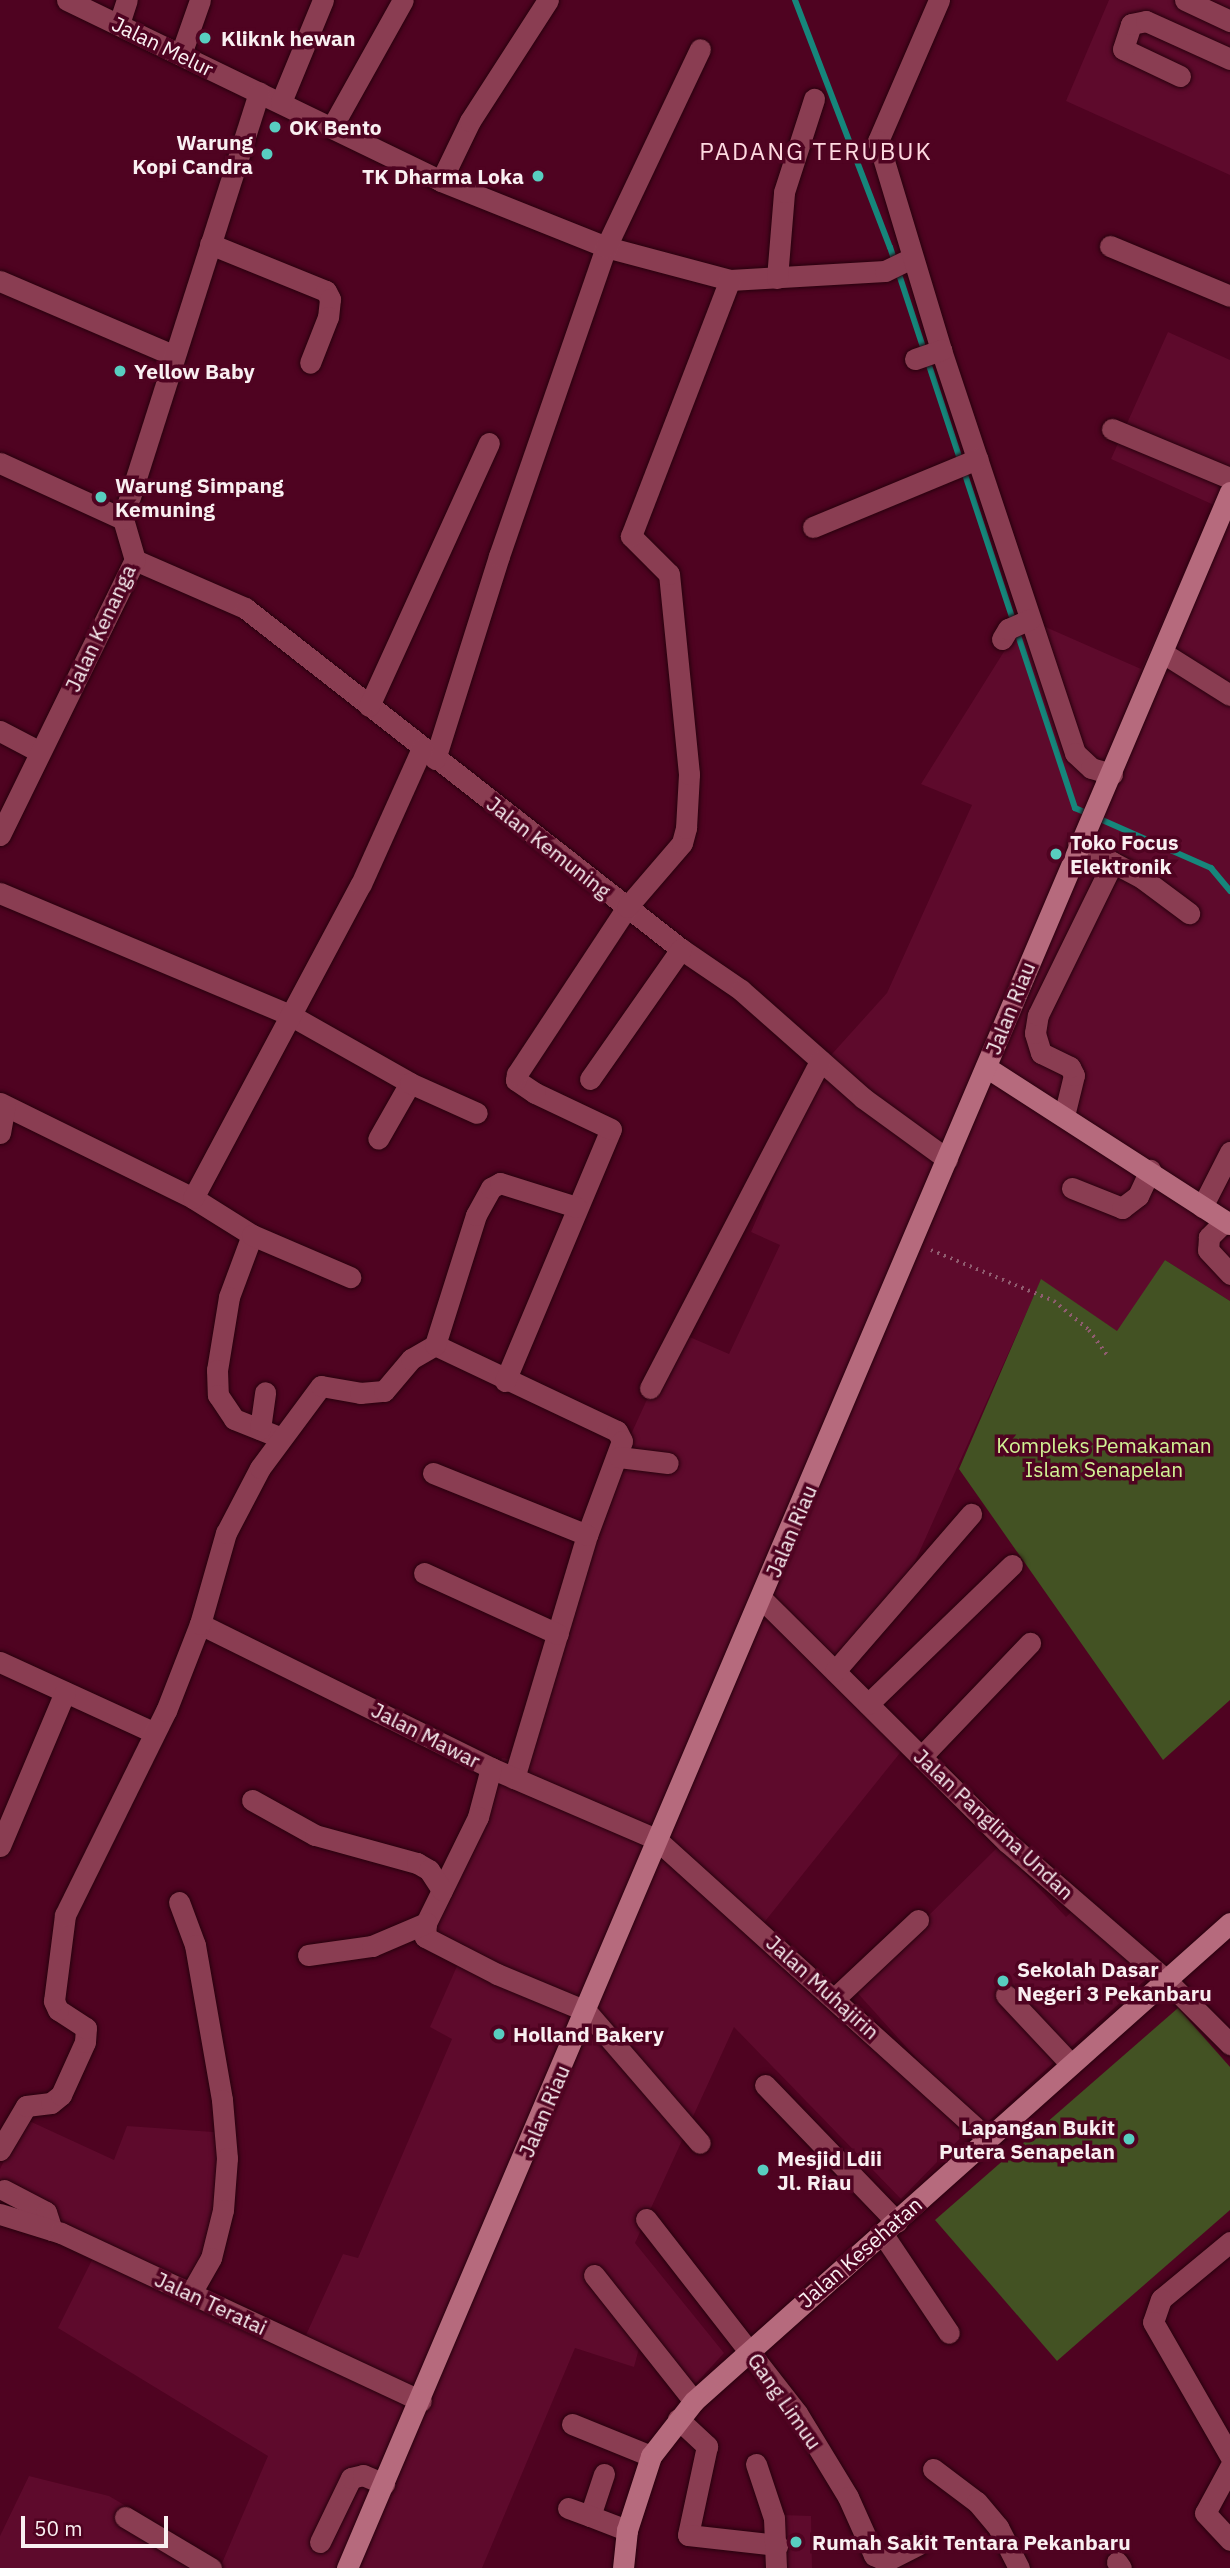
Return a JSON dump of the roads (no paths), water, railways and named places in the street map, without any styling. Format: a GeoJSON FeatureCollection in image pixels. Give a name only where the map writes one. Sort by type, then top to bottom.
{"type":"FeatureCollection","features":[{"type":"Feature","properties":{"kind":"main road","name":"Jalan Riau"},"geometry":{"type":"LineString","coordinates":[[347,2568],[421,2401],[656,1839],[762,1600],[1081,839],[1112,774],[1230,492]]}},
{"type":"Feature","properties":{"kind":"main road"},"geometry":{"type":"LineString","coordinates":[[986,1067],[1150,1170],[1227,1223]]}},
{"type":"Feature","properties":{"kind":"main road","name":"Jalan Kesehatan"},"geometry":{"type":"LineString","coordinates":[[623,2568],[627,2530],[651,2456],[694,2401],[748,2348],[889,2228],[1069,2062],[1230,1923]]}},
{"type":"Feature","properties":{"kind":"street","name":"Jalan Melur"},"geometry":{"type":"LineString","coordinates":[[67,0],[441,181],[606,247],[730,281],[899,264]]}},
{"type":"Feature","properties":{"kind":"street"},"geometry":{"type":"LineString","coordinates":[[119,24],[127,0]]}},
{"type":"Feature","properties":{"kind":"street"},"geometry":{"type":"LineString","coordinates":[[181,54],[200,0]]}},
{"type":"Feature","properties":{"kind":"street"},"geometry":{"type":"LineString","coordinates":[[282,102],[323,0]]}},
{"type":"Feature","properties":{"kind":"street"},"geometry":{"type":"LineString","coordinates":[[332,127],[403,0]]}},
{"type":"Feature","properties":{"kind":"street"},"geometry":{"type":"LineString","coordinates":[[441,181],[470,121],[548,0]]}},
{"type":"Feature","properties":{"kind":"street"},"geometry":{"type":"LineString","coordinates":[[939,0],[878,141],[899,264],[971,462],[1016,628],[1075,753],[1091,768],[1112,774]]}},
{"type":"Feature","properties":{"kind":"street"},"geometry":{"type":"LineString","coordinates":[[1185,0],[1230,21]]}},
{"type":"Feature","properties":{"kind":"street"},"geometry":{"type":"LineString","coordinates":[[1180,76],[1123,49],[1132,24],[1146,21],[1230,59]]}},
{"type":"Feature","properties":{"kind":"street"},"geometry":{"type":"LineString","coordinates":[[193,1198],[428,753],[606,247],[700,49]]}},
{"type":"Feature","properties":{"kind":"street"},"geometry":{"type":"LineString","coordinates":[[0,463],[123,519],[173,355],[260,92]]}},
{"type":"Feature","properties":{"kind":"street"},"geometry":{"type":"LineString","coordinates":[[777,278],[784,192],[814,99]]}},
{"type":"Feature","properties":{"kind":"street"},"geometry":{"type":"LineString","coordinates":[[209,244],[326,292],[330,299],[328,317],[310,363]]}},
{"type":"Feature","properties":{"kind":"street"},"geometry":{"type":"LineString","coordinates":[[1110,246],[1230,296]]}},
{"type":"Feature","properties":{"kind":"street"},"geometry":{"type":"LineString","coordinates":[[0,281],[173,355]]}},
{"type":"Feature","properties":{"kind":"street"},"geometry":{"type":"LineString","coordinates":[[505,1381],[611,1129],[535,1093],[516,1080],[516,1074],[627,907],[682,843],[690,808],[669,574],[631,536],[730,281]]}},
{"type":"Feature","properties":{"kind":"street"},"geometry":{"type":"LineString","coordinates":[[1112,429],[1230,478]]}},
{"type":"Feature","properties":{"kind":"street"},"geometry":{"type":"LineString","coordinates":[[369,706],[489,443]]}},
{"type":"Feature","properties":{"kind":"street"},"geometry":{"type":"LineString","coordinates":[[813,527],[971,462]]}},
{"type":"Feature","properties":{"kind":"street","name":"Jalan Kenanga"},"geometry":{"type":"LineString","coordinates":[[0,835],[135,560],[123,519]]}},
{"type":"Feature","properties":{"kind":"street","name":"Jalan Kemuning"},"geometry":{"type":"LineString","coordinates":[[135,560],[245,608],[681,949],[741,990],[820,1061],[947,1159]]}},
{"type":"Feature","properties":{"kind":"street"},"geometry":{"type":"LineString","coordinates":[[1163,653],[1230,695]]}},
{"type":"Feature","properties":{"kind":"street"},"geometry":{"type":"LineString","coordinates":[[0,732],[40,752]]}},
{"type":"Feature","properties":{"kind":"street"},"geometry":{"type":"LineString","coordinates":[[1081,839],[1112,862],[1142,878],[1189,913]]}},
{"type":"Feature","properties":{"kind":"street"},"geometry":{"type":"LineString","coordinates":[[1064,1116],[1074,1075],[1070,1067],[1041,1053],[1035,1033],[1038,1015],[1112,862]]}},
{"type":"Feature","properties":{"kind":"street"},"geometry":{"type":"LineString","coordinates":[[0,893],[290,1015],[410,1083],[477,1113]]}},
{"type":"Feature","properties":{"kind":"street"},"geometry":{"type":"LineString","coordinates":[[590,1079],[681,949]]}},
{"type":"Feature","properties":{"kind":"street"},"geometry":{"type":"LineString","coordinates":[[650,1388],[820,1061]]}},
{"type":"Feature","properties":{"kind":"street"},"geometry":{"type":"LineString","coordinates":[[378,1139],[410,1083]]}},
{"type":"Feature","properties":{"kind":"street"},"geometry":{"type":"LineString","coordinates":[[0,1133],[3,1104],[193,1198],[252,1235],[350,1278]]}},
{"type":"Feature","properties":{"kind":"street"},"geometry":{"type":"LineString","coordinates":[[1202,1207],[1230,1152]]}},
{"type":"Feature","properties":{"kind":"street"},"geometry":{"type":"LineString","coordinates":[[1072,1188],[1122,1208],[1138,1196],[1150,1170]]}},
{"type":"Feature","properties":{"kind":"street"},"geometry":{"type":"LineString","coordinates":[[0,2150],[26,2106],[51,2103],[61,2095],[85,2042],[86,2028],[58,2010],[54,2001],[62,1924],[155,1732],[200,1624],[226,1533],[270,1433],[321,1386],[360,1393],[384,1391],[411,1359],[435,1345],[476,1215],[491,1188],[500,1182],[576,1207]]}},
{"type":"Feature","properties":{"kind":"street"},"geometry":{"type":"LineString","coordinates":[[1227,1223],[1209,1237],[1208,1250],[1230,1274]]}},
{"type":"Feature","properties":{"kind":"street"},"geometry":{"type":"LineString","coordinates":[[252,1235],[229,1297],[217,1383],[221,1404],[234,1419],[270,1433]]}},
{"type":"Feature","properties":{"kind":"street"},"geometry":{"type":"LineString","coordinates":[[435,1345],[505,1381],[617,1431],[622,1441],[619,1457],[587,1535],[514,1778]]}},
{"type":"Feature","properties":{"kind":"street"},"geometry":{"type":"LineString","coordinates":[[265,1392],[270,1433]]}},
{"type":"Feature","properties":{"kind":"street"},"geometry":{"type":"LineString","coordinates":[[619,1457],[668,1463]]}},
{"type":"Feature","properties":{"kind":"street"},"geometry":{"type":"LineString","coordinates":[[433,1473],[587,1535]]}},
{"type":"Feature","properties":{"kind":"street"},"geometry":{"type":"LineString","coordinates":[[835,1671],[971,1514]]}},
{"type":"Feature","properties":{"kind":"street"},"geometry":{"type":"LineString","coordinates":[[868,1704],[1012,1565]]}},
{"type":"Feature","properties":{"kind":"street"},"geometry":{"type":"LineString","coordinates":[[424,1573],[558,1634]]}},
{"type":"Feature","properties":{"kind":"street","name":"Jalan Panglima Undan"},"geometry":{"type":"LineString","coordinates":[[762,1600],[1008,1843],[1166,1980],[1230,2044]]}},
{"type":"Feature","properties":{"kind":"street","name":"Jalan Mawar"},"geometry":{"type":"LineString","coordinates":[[200,1624],[491,1768],[656,1839]]}},
{"type":"Feature","properties":{"kind":"street"},"geometry":{"type":"LineString","coordinates":[[921,1756],[1030,1643]]}},
{"type":"Feature","properties":{"kind":"street"},"geometry":{"type":"LineString","coordinates":[[0,1662],[155,1732]]}},
{"type":"Feature","properties":{"kind":"street"},"geometry":{"type":"LineString","coordinates":[[0,1846],[65,1692]]}},
{"type":"Feature","properties":{"kind":"street"},"geometry":{"type":"LineString","coordinates":[[491,1768],[478,1817],[426,1923],[425,1937],[431,1944],[586,2011],[700,2143]]}},
{"type":"Feature","properties":{"kind":"street"},"geometry":{"type":"LineString","coordinates":[[252,1800],[315,1835],[417,1863],[429,1870],[442,1889]]}},
{"type":"Feature","properties":{"kind":"street","name":"Jalan Muhajirin"},"geometry":{"type":"LineString","coordinates":[[656,1839],[987,2138]]}},
{"type":"Feature","properties":{"kind":"street"},"geometry":{"type":"LineString","coordinates":[[179,1902],[195,1945],[222,2100],[227,2158],[223,2210],[211,2258],[191,2293]]}},
{"type":"Feature","properties":{"kind":"street"},"geometry":{"type":"LineString","coordinates":[[835,1998],[918,1920]]}},
{"type":"Feature","properties":{"kind":"street"},"geometry":{"type":"LineString","coordinates":[[308,1955],[372,1946],[426,1923]]}},
{"type":"Feature","properties":{"kind":"street"},"geometry":{"type":"LineString","coordinates":[[1006,1995],[1069,2062]]}},
{"type":"Feature","properties":{"kind":"street"},"geometry":{"type":"LineString","coordinates":[[765,2085],[889,2228],[948,2333]]}},
{"type":"Feature","properties":{"kind":"street"},"geometry":{"type":"LineString","coordinates":[[4,2190],[46,2212],[52,2230]]}},
{"type":"Feature","properties":{"kind":"street","name":"Jalan Teratai"},"geometry":{"type":"LineString","coordinates":[[0,2214],[52,2230],[421,2401]]}},
{"type":"Feature","properties":{"kind":"street","name":"Gang Limuu"},"geometry":{"type":"LineString","coordinates":[[646,2219],[748,2348],[830,2464],[874,2555],[886,2561],[918,2544]]}},
{"type":"Feature","properties":{"kind":"street"},"geometry":{"type":"LineString","coordinates":[[1230,2242],[1161,2299],[1153,2322],[1230,2456]]}},
{"type":"Feature","properties":{"kind":"street"},"geometry":{"type":"LineString","coordinates":[[594,2275],[694,2401]]}},
{"type":"Feature","properties":{"kind":"street"},"geometry":{"type":"LineString","coordinates":[[678,2419],[707,2446],[688,2535],[777,2545]]}},
{"type":"Feature","properties":{"kind":"street"},"geometry":{"type":"LineString","coordinates":[[572,2424],[651,2456]]}},
{"type":"Feature","properties":{"kind":"street"},"geometry":{"type":"LineString","coordinates":[[755,2463],[767,2490],[777,2545],[776,2568]]}},
{"type":"Feature","properties":{"kind":"street"},"geometry":{"type":"LineString","coordinates":[[1230,2467],[1205,2513],[1230,2540]]}},
{"type":"Feature","properties":{"kind":"street"},"geometry":{"type":"LineString","coordinates":[[933,2469],[977,2502],[999,2526],[1019,2568]]}},
{"type":"Feature","properties":{"kind":"street"},"geometry":{"type":"LineString","coordinates":[[320,2542],[351,2478],[363,2474],[384,2484]]}},
{"type":"Feature","properties":{"kind":"street"},"geometry":{"type":"LineString","coordinates":[[590,2516],[604,2474]]}},
{"type":"Feature","properties":{"kind":"street"},"geometry":{"type":"LineString","coordinates":[[568,2508],[627,2530]]}},
{"type":"Feature","properties":{"kind":"street"},"geometry":{"type":"LineString","coordinates":[[125,2516],[211,2568]]}},
{"type":"Feature","properties":{"kind":"waterway"},"geometry":{"type":"LineString","coordinates":[[795,0],[890,247],[1075,808],[1211,868],[1230,891]]}},
{"type":"Feature","properties":{"kind":"place","name":"Kliknk hewan"},"geometry":{"type":"Point","coordinates":[205,38]}},
{"type":"Feature","properties":{"kind":"place","name":"OK Bento"},"geometry":{"type":"Point","coordinates":[275,127]}},
{"type":"Feature","properties":{"kind":"place","name":"Warung Kopi Candra"},"geometry":{"type":"Point","coordinates":[267,154]}},
{"type":"Feature","properties":{"kind":"place","name":"TK Dharma Loka"},"geometry":{"type":"Point","coordinates":[538,176]}},
{"type":"Feature","properties":{"kind":"place","name":"Yellow Baby"},"geometry":{"type":"Point","coordinates":[120,371]}},
{"type":"Feature","properties":{"kind":"place","name":"Warung Simpang Kemuning"},"geometry":{"type":"Point","coordinates":[101,497]}},
{"type":"Feature","properties":{"kind":"place","name":"Toko Focus Elektronik"},"geometry":{"type":"Point","coordinates":[1056,854]}},
{"type":"Feature","properties":{"kind":"place","name":"Sekolah Dasar Negeri 3 Pekanbaru"},"geometry":{"type":"Point","coordinates":[1003,1981]}},
{"type":"Feature","properties":{"kind":"place","name":"Holland Bakery"},"geometry":{"type":"Point","coordinates":[499,2034]}},
{"type":"Feature","properties":{"kind":"place","name":"Lapangan Bukit Putera Senapelan"},"geometry":{"type":"Point","coordinates":[1129,2139]}},
{"type":"Feature","properties":{"kind":"place","name":"Mesjid Ldii Jl. Riau"},"geometry":{"type":"Point","coordinates":[763,2170]}},
{"type":"Feature","properties":{"kind":"place","name":"Rumah Sakit Tentara Pekanbaru"},"geometry":{"type":"Point","coordinates":[796,2542]}},
{"type":"Feature","properties":{"kind":"district","name":"PADANG TERUBUK"},"geometry":{"type":"Point","coordinates":[816,152]}},
{"type":"Feature","properties":{"kind":"park label","name":"Kompleks Pemakaman Islam Senapelan"},"geometry":{"type":"Point","coordinates":[1104,1457]}}]}
